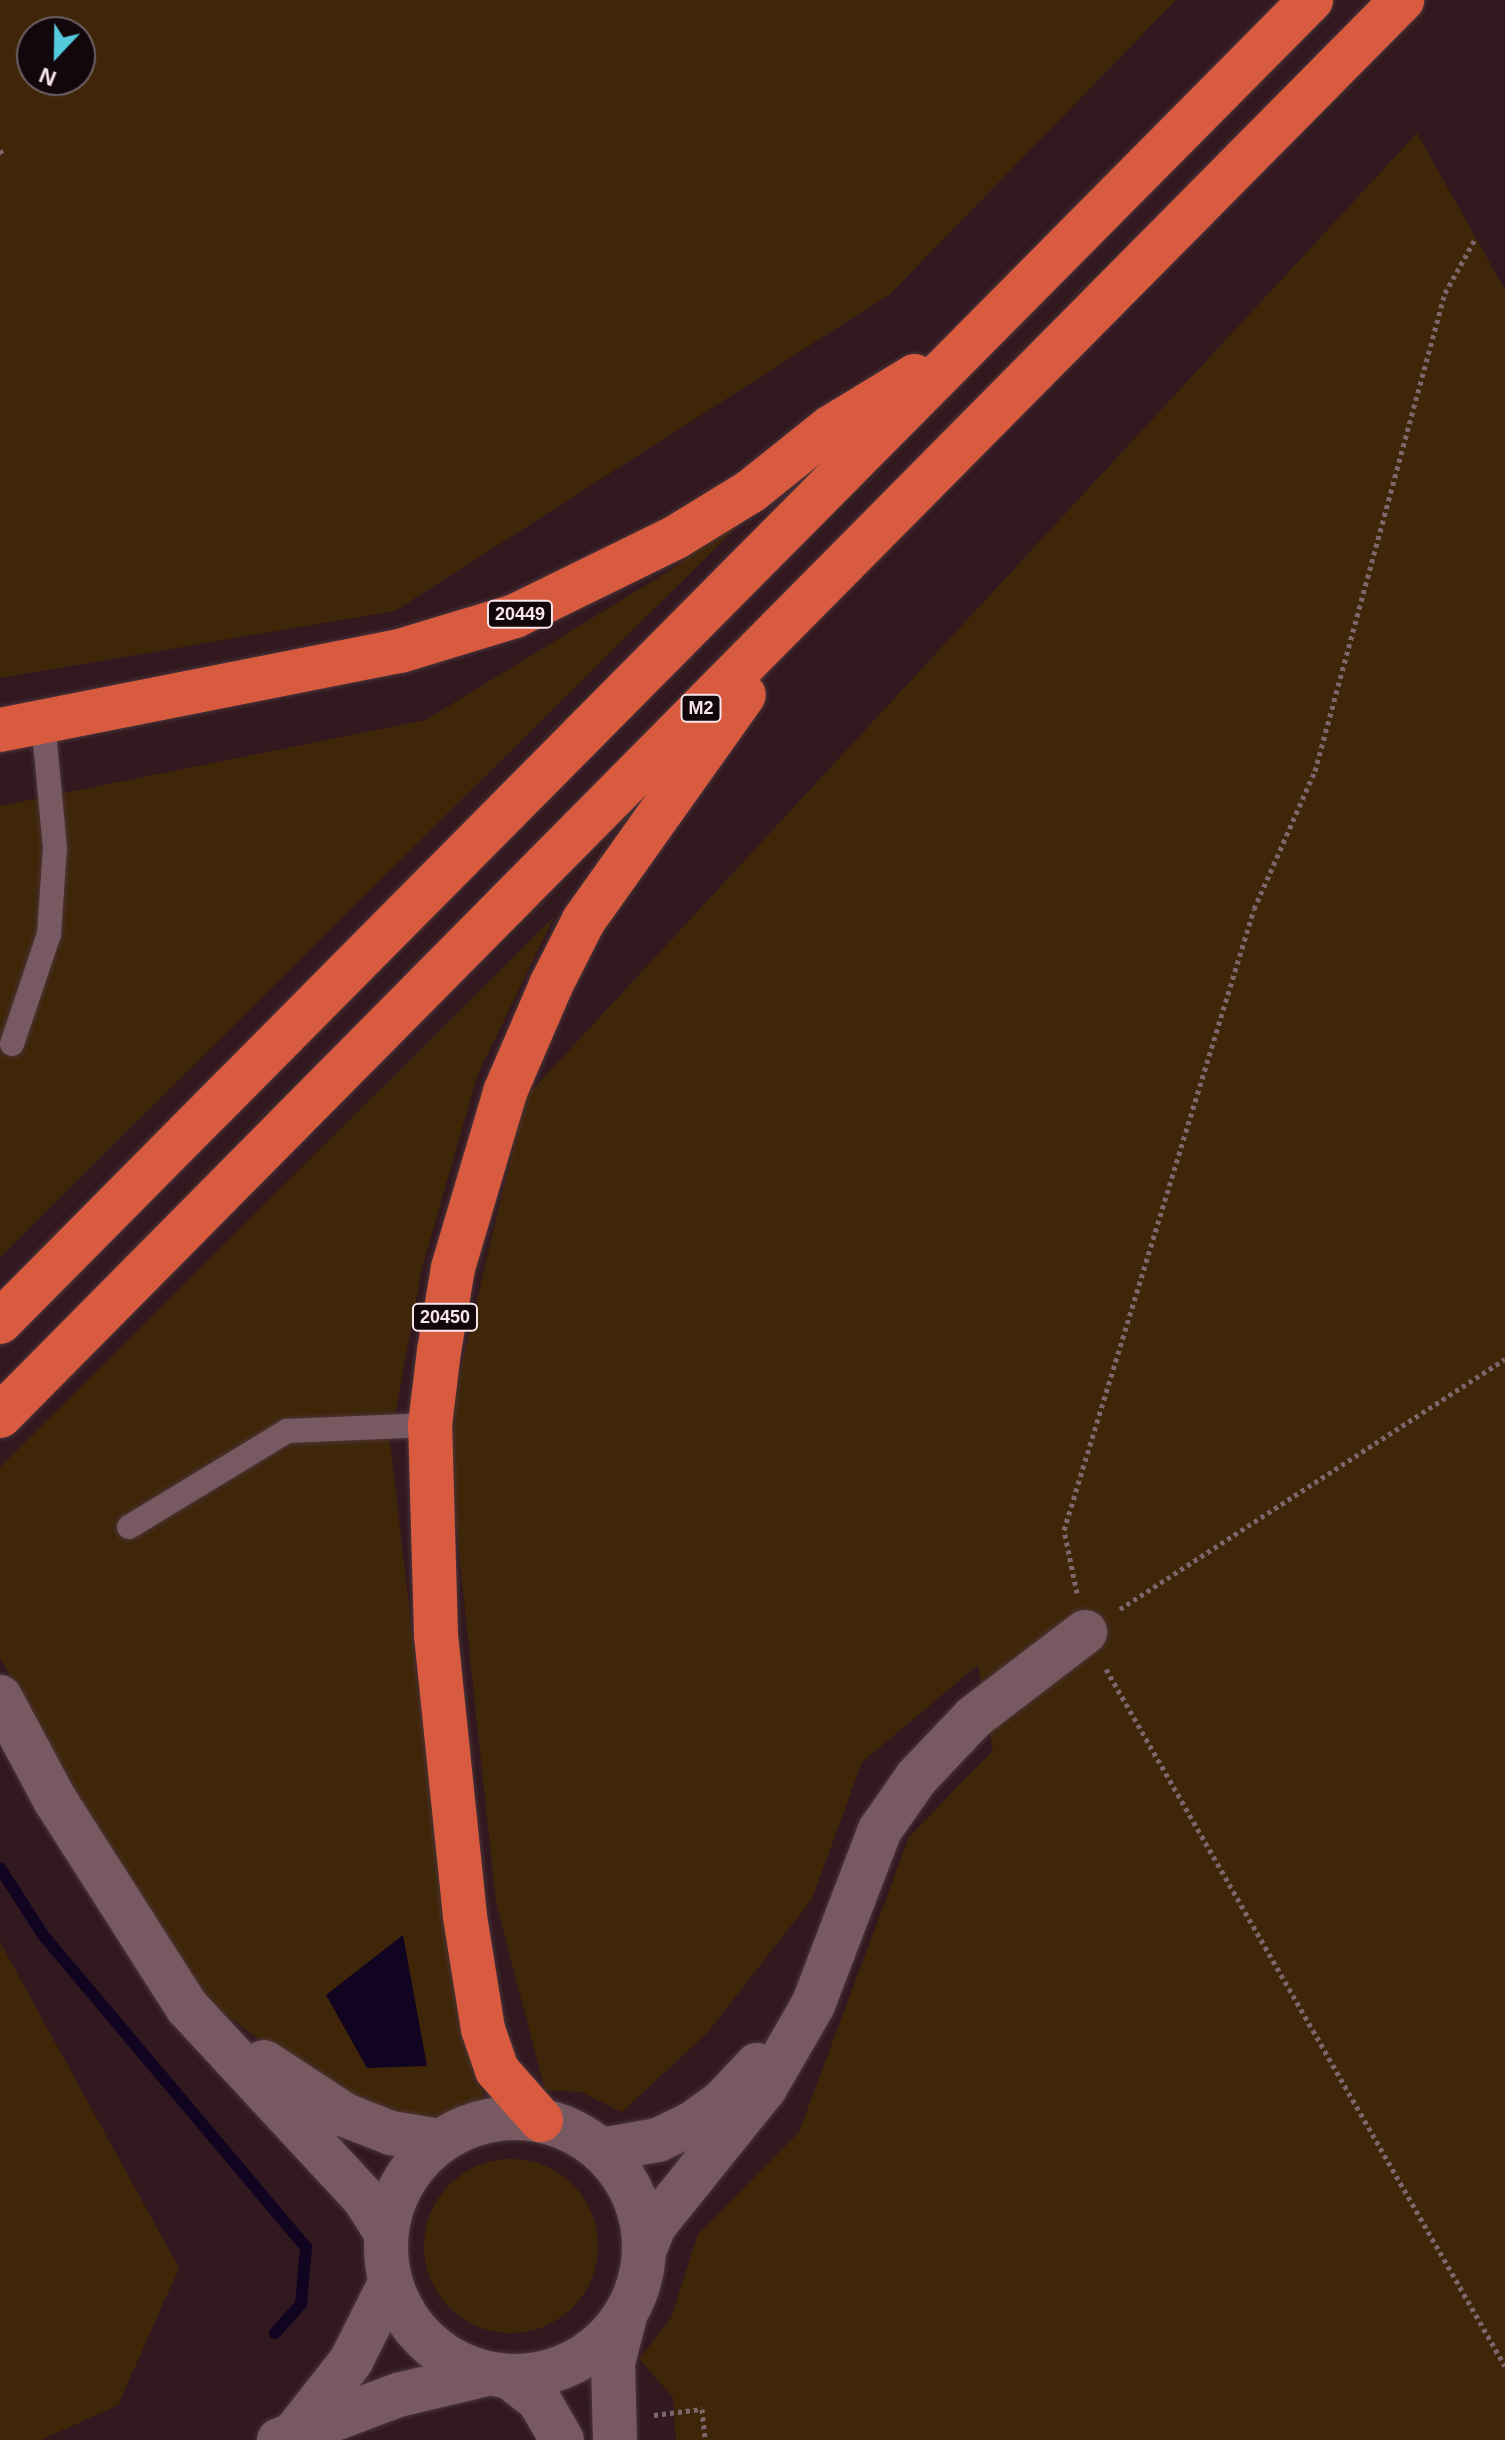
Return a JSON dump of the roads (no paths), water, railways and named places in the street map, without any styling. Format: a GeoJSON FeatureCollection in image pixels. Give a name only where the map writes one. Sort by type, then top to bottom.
{"type":"FeatureCollection","features":[{"type":"Feature","properties":{"kind":"highway"},"geometry":{"type":"LineString","coordinates":[[0,1322],[1311,0]]}},
{"type":"Feature","properties":{"kind":"highway","name":"M2"},"geometry":{"type":"LineString","coordinates":[[0,1416],[1402,0]]}},
{"type":"Feature","properties":{"kind":"highway","name":"20449"},"geometry":{"type":"LineString","coordinates":[[0,730],[400,651],[515,616],[676,537],[751,491],[831,427],[975,339]]}},
{"type":"Feature","properties":{"kind":"highway","name":"20450"},"geometry":{"type":"LineString","coordinates":[[541,2120],[497,2070],[483,2029],[469,1944],[436,1635],[430,1425],[453,1268],[505,1092],[551,985],[584,920],[818,590]]}},
{"type":"Feature","properties":{"kind":"street"},"geometry":{"type":"LineString","coordinates":[[615,2440],[613,2363],[644,2251],[654,2226],[765,2088],[813,2005],[880,1830],[917,1777],[974,1717],[1085,1632]]}},
{"type":"Feature","properties":{"kind":"street"},"geometry":{"type":"LineString","coordinates":[[0,1697],[55,1800],[187,2007],[364,2198],[386,2233]]}},
{"type":"Feature","properties":{"kind":"street"},"geometry":{"type":"LineString","coordinates":[[601,2150],[658,2140],[693,2123],[722,2102],[813,2005]]}},
{"type":"Feature","properties":{"kind":"street"},"geometry":{"type":"LineString","coordinates":[[187,2007],[345,2115],[391,2133],[440,2141]]}},
{"type":"Feature","properties":{"kind":"street"},"geometry":{"type":"LineString","coordinates":[[562,2440],[539,2400],[497,2375],[454,2361],[426,2341],[404,2314],[390,2283],[386,2233],[395,2197],[414,2166],[440,2141],[472,2125],[506,2118],[541,2120],[573,2131],[601,2150],[625,2180],[640,2214],[644,2251]]}},
{"type":"Feature","properties":{"kind":"street"},"geometry":{"type":"LineString","coordinates":[[288,2436],[351,2361],[390,2283]]}},
{"type":"Feature","properties":{"kind":"street"},"geometry":{"type":"LineString","coordinates":[[288,2436],[434,2384],[497,2375],[542,2374],[575,2362],[603,2341],[626,2315]]}},
{"type":"Feature","properties":{"kind":"lane"},"geometry":{"type":"LineString","coordinates":[[12,1044],[49,934],[55,848],[43,721]]}},
{"type":"Feature","properties":{"kind":"lane"},"geometry":{"type":"LineString","coordinates":[[129,1527],[287,1431],[430,1425]]}},
{"type":"Feature","properties":{"kind":"waterway"},"geometry":{"type":"LineString","coordinates":[[0,1868],[43,1935],[306,2247],[301,2304],[275,2333]]}}]}
